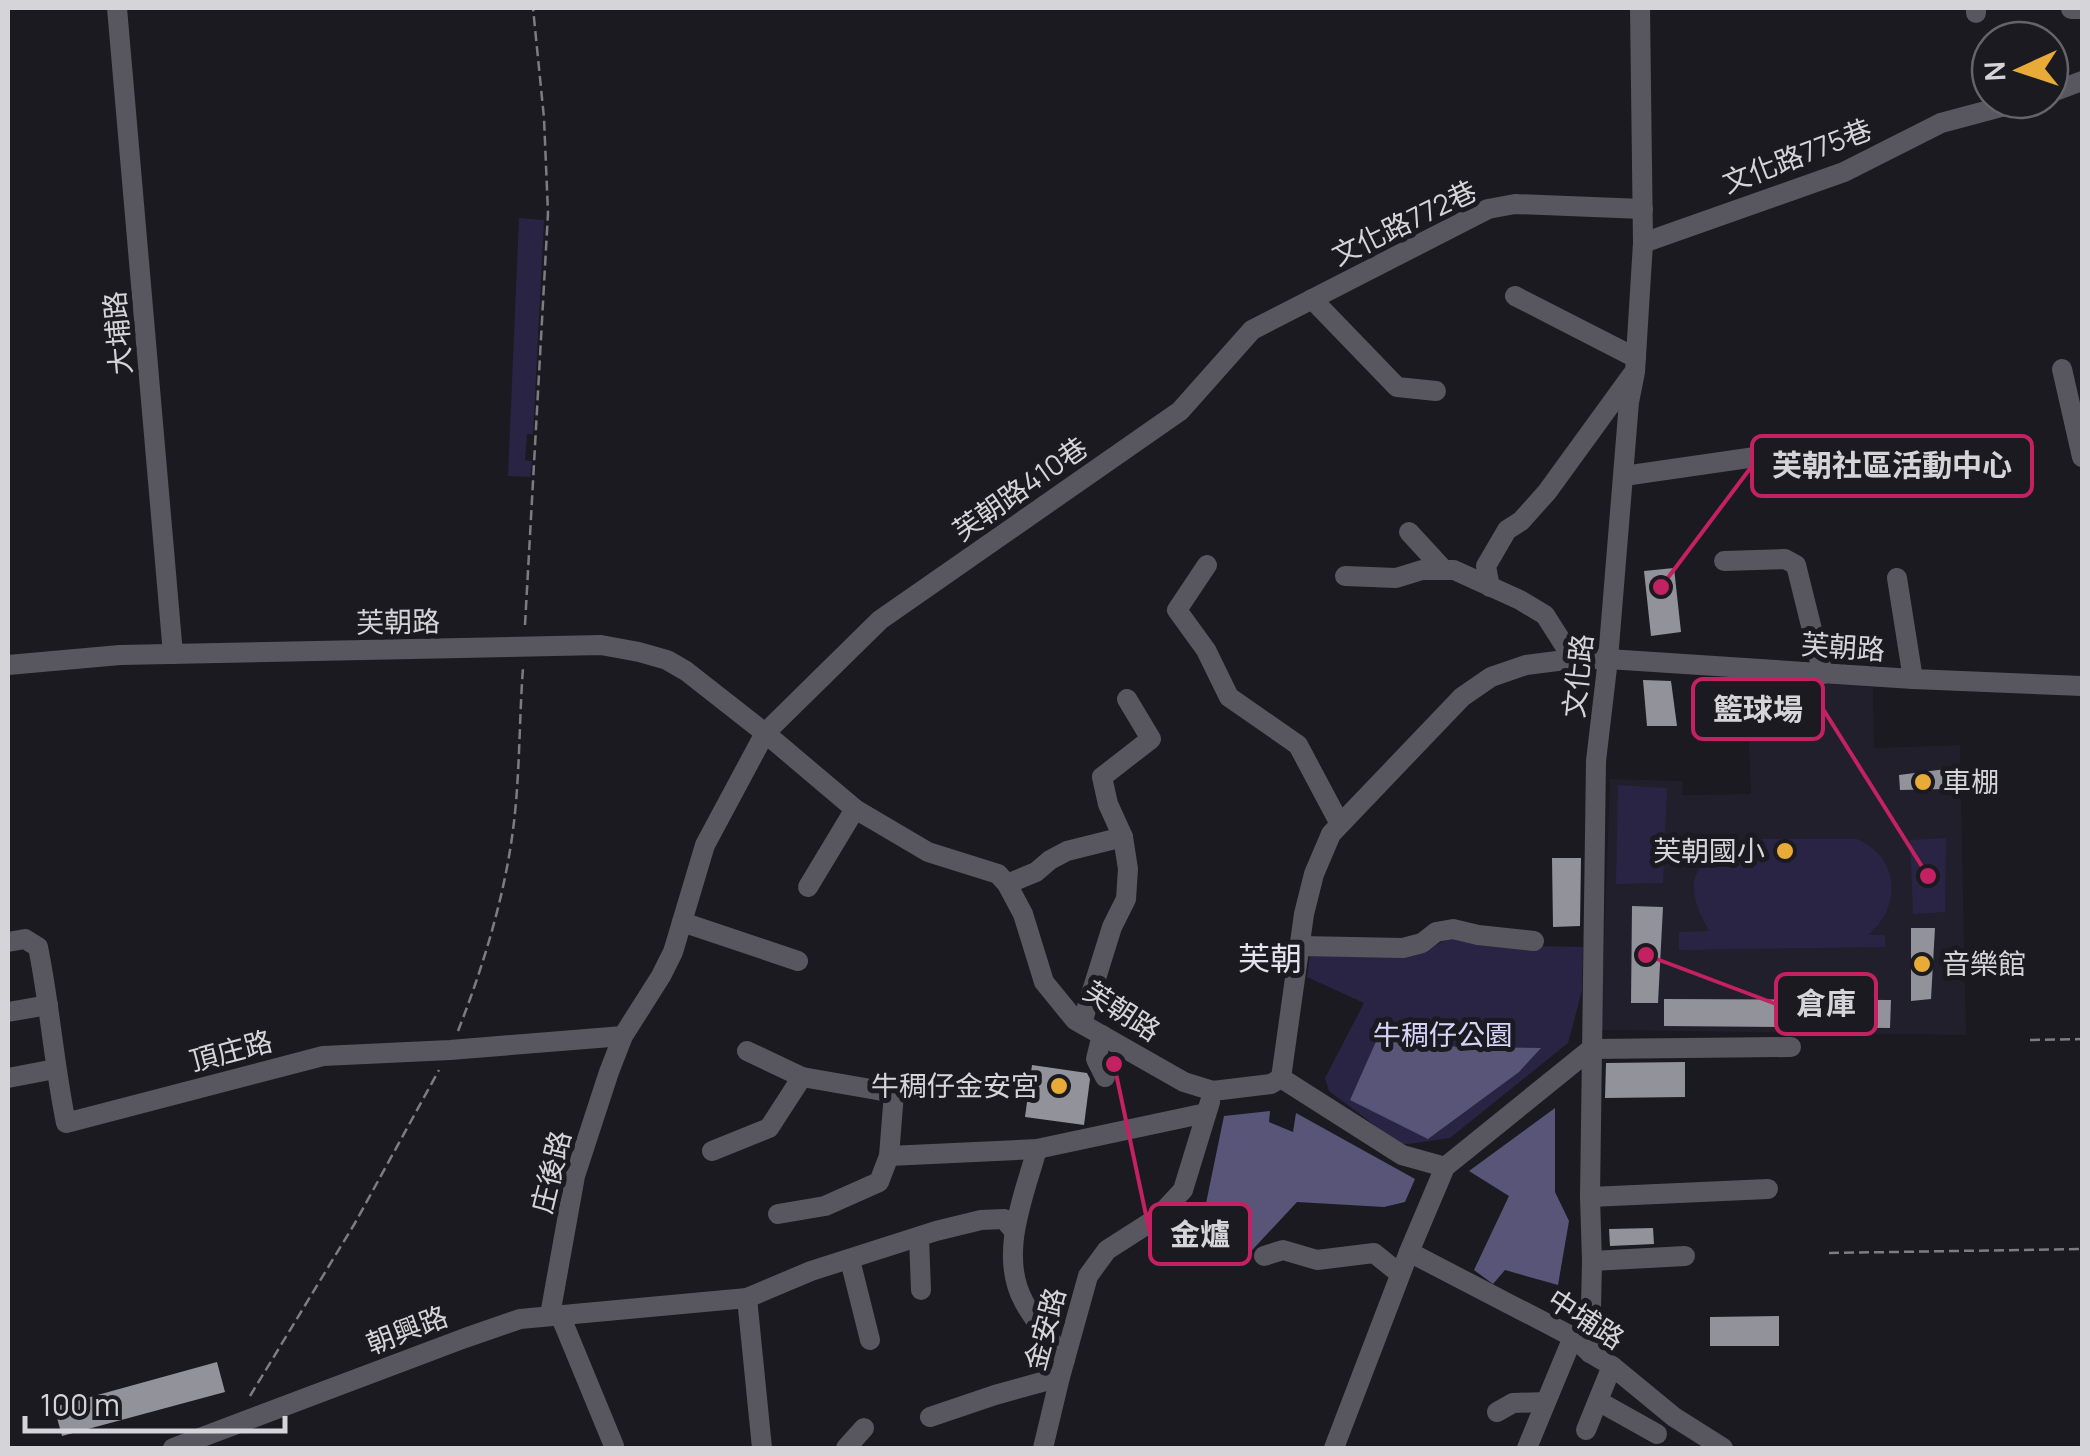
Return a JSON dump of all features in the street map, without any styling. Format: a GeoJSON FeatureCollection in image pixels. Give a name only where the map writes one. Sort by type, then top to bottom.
{"type":"FeatureCollection","features":[{"type":"Feature","properties":{"kind":"street","name":"大埔路"},"geometry":{"type":"LineString","coordinates":[[117,8],[173,654]]}},
{"type":"Feature","properties":{"kind":"street","name":"文化路"},"geometry":{"type":"LineString","coordinates":[[1590,1352],[1596,760],[1628,402],[1635,365],[1643,243],[1640,8]]}},
{"type":"Feature","properties":{"kind":"street","name":"文化路775巷"},"geometry":{"type":"LineString","coordinates":[[1643,243],[1844,172],[1941,123],[1970,115]]}},
{"type":"Feature","properties":{"kind":"street","name":"文化路772巷"},"geometry":{"type":"LineString","coordinates":[[1312,299],[1488,209],[1515,204],[1643,209]]}},
{"type":"Feature","properties":{"kind":"street"},"geometry":{"type":"LineString","coordinates":[[1490,587],[1486,566],[1508,530],[1547,492],[1635,365],[1515,296]]}},
{"type":"Feature","properties":{"kind":"street"},"geometry":{"type":"LineString","coordinates":[[1312,299],[1396,387],[1436,392]]}},
{"type":"Feature","properties":{"kind":"street","name":"芙朝路410巷"},"geometry":{"type":"LineString","coordinates":[[765,732],[880,620],[1180,411],[1252,330],[1312,299]]}},
{"type":"Feature","properties":{"kind":"street"},"geometry":{"type":"LineString","coordinates":[[2062,369],[2082,457]]}},
{"type":"Feature","properties":{"kind":"street"},"geometry":{"type":"LineString","coordinates":[[1624,476],[1770,455]]}},
{"type":"Feature","properties":{"kind":"street"},"geometry":{"type":"LineString","coordinates":[[1409,532],[1444,570]]}},
{"type":"Feature","properties":{"kind":"street"},"geometry":{"type":"LineString","coordinates":[[1724,560],[1784,559],[1796,564],[1823,674]]}},
{"type":"Feature","properties":{"kind":"street"},"geometry":{"type":"LineString","coordinates":[[1207,565],[1177,610],[1206,650],[1230,697],[1298,745],[1340,824]]}},
{"type":"Feature","properties":{"kind":"street"},"geometry":{"type":"LineString","coordinates":[[1345,576],[1396,578],[1422,570],[1454,570],[1545,615],[1573,659]]}},
{"type":"Feature","properties":{"kind":"street"},"geometry":{"type":"LineString","coordinates":[[1897,578],[1914,679]]}},
{"type":"Feature","properties":{"kind":"street","name":"芙朝路"},"geometry":{"type":"LineString","coordinates":[[8,665],[120,655],[600,645],[668,660],[765,732],[855,810],[928,852],[998,874],[1008,884],[1023,914],[1044,982],[1075,1020],[1184,1082],[1213,1090],[1271,1084],[1281,1078],[1304,914],[1330,834],[1462,697],[1491,677],[1526,665],[1608,659],[2082,686]]}},
{"type":"Feature","properties":{"kind":"street"},"geometry":{"type":"LineString","coordinates":[[1082,1024],[1112,927],[1126,900],[1124,836],[1108,804],[1102,777],[1151,739],[1127,699]]}},
{"type":"Feature","properties":{"kind":"street","name":"庄後路"},"geometry":{"type":"LineString","coordinates":[[555,1315],[575,1176],[608,1072],[623,1036],[674,952],[705,845],[765,732]]}},
{"type":"Feature","properties":{"kind":"street"},"geometry":{"type":"LineString","coordinates":[[808,887],[855,810]]}},
{"type":"Feature","properties":{"kind":"street"},"geometry":{"type":"LineString","coordinates":[[1008,884],[1068,852],[1124,836]]}},
{"type":"Feature","properties":{"kind":"street"},"geometry":{"type":"LineString","coordinates":[[682,922],[798,961]]}},
{"type":"Feature","properties":{"kind":"street"},"geometry":{"type":"LineString","coordinates":[[1300,946],[1403,948],[1452,929],[1534,941]]}},
{"type":"Feature","properties":{"kind":"street","name":"頂庄路"},"geometry":{"type":"LineString","coordinates":[[8,942],[25,940],[38,948],[66,1123],[323,1056],[623,1036]]}},
{"type":"Feature","properties":{"kind":"street"},"geometry":{"type":"LineString","coordinates":[[8,1012],[48,1005]]}},
{"type":"Feature","properties":{"kind":"street"},"geometry":{"type":"LineString","coordinates":[[1102,1034],[1096,1059],[1105,1077]]}},
{"type":"Feature","properties":{"kind":"street"},"geometry":{"type":"LineString","coordinates":[[1334,1448],[1445,1168],[1591,1049],[1791,1047]]}},
{"type":"Feature","properties":{"kind":"street"},"geometry":{"type":"LineString","coordinates":[[747,1050],[802,1077],[894,1093],[889,1156],[879,1182],[825,1206],[778,1214]]}},
{"type":"Feature","properties":{"kind":"street"},"geometry":{"type":"LineString","coordinates":[[8,1078],[55,1069]]}},
{"type":"Feature","properties":{"kind":"street"},"geometry":{"type":"LineString","coordinates":[[712,1151],[770,1128],[802,1077]]}},
{"type":"Feature","properties":{"kind":"street"},"geometry":{"type":"LineString","coordinates":[[1281,1078],[1402,1156],[1445,1168]]}},
{"type":"Feature","properties":{"kind":"street","name":"金安路"},"geometry":{"type":"LineString","coordinates":[[1044,1448],[1088,1276],[1107,1250],[1157,1218],[1183,1190],[1213,1090]]}},
{"type":"Feature","properties":{"kind":"street"},"geometry":{"type":"LineString","coordinates":[[889,1156],[1037,1149],[1206,1113]]}},
{"type":"Feature","properties":{"kind":"street"},"geometry":{"type":"LineString","coordinates":[[930,1417],[1062,1368],[1022,1300],[1013,1268],[1014,1231],[1037,1149]]}},
{"type":"Feature","properties":{"kind":"street"},"geometry":{"type":"LineString","coordinates":[[1590,1197],[1768,1189]]}},
{"type":"Feature","properties":{"kind":"street"},"geometry":{"type":"LineString","coordinates":[[614,1446],[555,1315],[747,1298],[811,1271],[981,1220],[1004,1220],[1014,1231]]}},
{"type":"Feature","properties":{"kind":"street"},"geometry":{"type":"LineString","coordinates":[[919,1237],[921,1290]]}},
{"type":"Feature","properties":{"kind":"street"},"geometry":{"type":"LineString","coordinates":[[1264,1256],[1284,1250],[1316,1260],[1374,1252],[1400,1274]]}},
{"type":"Feature","properties":{"kind":"street","name":"中埔路"},"geometry":{"type":"LineString","coordinates":[[1409,1252],[1574,1337],[1674,1417],[1723,1448]]}},
{"type":"Feature","properties":{"kind":"street"},"geometry":{"type":"LineString","coordinates":[[1592,1261],[1685,1256]]}},
{"type":"Feature","properties":{"kind":"street"},"geometry":{"type":"LineString","coordinates":[[850,1260],[870,1340]]}},
{"type":"Feature","properties":{"kind":"street"},"geometry":{"type":"LineString","coordinates":[[747,1298],[762,1448]]}},
{"type":"Feature","properties":{"kind":"street","name":"朝興路"},"geometry":{"type":"LineString","coordinates":[[173,1448],[465,1338],[520,1319],[555,1315]]}},
{"type":"Feature","properties":{"kind":"street"},"geometry":{"type":"LineString","coordinates":[[1527,1448],[1574,1337]]}},
{"type":"Feature","properties":{"kind":"street"},"geometry":{"type":"LineString","coordinates":[[1586,1430],[1612,1366]]}},
{"type":"Feature","properties":{"kind":"street"},"geometry":{"type":"LineString","coordinates":[[1598,1401],[1657,1434]]}},
{"type":"Feature","properties":{"kind":"street"},"geometry":{"type":"LineString","coordinates":[[1497,1412],[1512,1403],[1544,1402]]}},
{"type":"Feature","properties":{"kind":"street"},"geometry":{"type":"LineString","coordinates":[[846,1448],[864,1428]]}},
{"type":"Feature","properties":{"kind":"path"},"geometry":{"type":"LineString","coordinates":[[233,1425],[355,1223],[450,1050],[480,976],[498,907],[513,830],[548,213],[534,8]]}},
{"type":"Feature","properties":{"kind":"path"},"geometry":{"type":"LineString","coordinates":[[2030,1040],[2082,1039]]}},
{"type":"Feature","properties":{"kind":"path"},"geometry":{"type":"LineString","coordinates":[[1829,1252],[2082,1249]]}},
{"type":"Feature","properties":{"kind":"shaded area","name":"芙朝國小"},"geometry":{"type":"Polygon","coordinates":[[[1746,678],[1873,687],[1874,748],[1960,745],[1966,1035],[1601,1030],[1610,779],[1683,781],[1682,795],[1751,794],[1746,678]]]}},
{"type":"Feature","properties":{"kind":"shaded area"},"geometry":{"type":"Polygon","coordinates":[[[1414,1035],[1456,1047],[1541,1048],[1519,1072],[1428,1139],[1350,1100],[1378,1037],[1414,1035]]]}},
{"type":"Feature","properties":{"kind":"shaded area"},"geometry":{"type":"Polygon","coordinates":[[[1555,1108],[1555,1192],[1569,1221],[1558,1285],[1505,1270],[1493,1284],[1474,1270],[1509,1196],[1469,1171],[1555,1108]]]}},
{"type":"Feature","properties":{"kind":"shaded area"},"geometry":{"type":"Polygon","coordinates":[[[1270,1111],[1269,1122],[1293,1132],[1296,1113],[1415,1179],[1405,1202],[1384,1207],[1297,1202],[1242,1261],[1196,1258],[1182,1237],[1204,1213],[1224,1116],[1270,1111]]]}},
{"type":"Feature","properties":{"kind":"green space"},"geometry":{"type":"Polygon","coordinates":[[[519,218],[544,220],[533,434],[527,434],[525,460],[532,461],[530,477],[508,476],[519,218]]]}},
{"type":"Feature","properties":{"kind":"green space"},"geometry":{"type":"Polygon","coordinates":[[[1618,785],[1667,788],[1663,883],[1616,884],[1618,785]]]}},
{"type":"Feature","properties":{"kind":"green space"},"geometry":{"type":"Polygon","coordinates":[[[1946,838],[1945,912],[1913,914],[1910,840],[1946,838]]]}},
{"type":"Feature","properties":{"kind":"green space"},"geometry":{"type":"Polygon","coordinates":[[[1733,839],[1857,839],[1871,847],[1888,870],[1891,897],[1887,911],[1868,935],[1885,935],[1885,947],[1679,950],[1679,932],[1709,931],[1696,901],[1695,878],[1707,858],[1733,839]]]}},
{"type":"Feature","properties":{"kind":"green space","name":"牛稠仔公園"},"geometry":{"type":"Polygon","coordinates":[[[1450,938],[1489,945],[1583,947],[1582,991],[1568,1043],[1450,1138],[1401,1145],[1329,1091],[1325,1078],[1364,1003],[1307,977],[1310,954],[1418,954],[1450,938]]]}},
{"type":"Feature","properties":{"kind":"building"},"geometry":{"type":"Polygon","coordinates":[[[1674,568],[1681,632],[1651,636],[1644,571],[1674,568]]]}},
{"type":"Feature","properties":{"kind":"building"},"geometry":{"type":"Polygon","coordinates":[[[1643,680],[1671,681],[1677,726],[1647,726],[1643,680]]]}},
{"type":"Feature","properties":{"kind":"building","name":"車棚"},"geometry":{"type":"Polygon","coordinates":[[[1946,769],[1947,789],[1900,790],[1899,775],[1946,769]]]}},
{"type":"Feature","properties":{"kind":"building"},"geometry":{"type":"Polygon","coordinates":[[[1552,858],[1581,858],[1580,926],[1553,927],[1552,858]]]}},
{"type":"Feature","properties":{"kind":"building"},"geometry":{"type":"Polygon","coordinates":[[[1632,906],[1663,907],[1658,1003],[1631,1003],[1632,906]]]}},
{"type":"Feature","properties":{"kind":"building","name":"音樂館"},"geometry":{"type":"Polygon","coordinates":[[[1911,928],[1935,928],[1931,999],[1911,1001],[1911,928]]]}},
{"type":"Feature","properties":{"kind":"building"},"geometry":{"type":"Polygon","coordinates":[[[1664,999],[1891,1000],[1890,1028],[1664,1026],[1664,999]]]}},
{"type":"Feature","properties":{"kind":"building"},"geometry":{"type":"Polygon","coordinates":[[[1685,1062],[1685,1097],[1605,1098],[1606,1063],[1685,1062]]]}},
{"type":"Feature","properties":{"kind":"building","name":"牛稠仔金安宮"},"geometry":{"type":"Polygon","coordinates":[[[1032,1065],[1087,1073],[1090,1079],[1084,1125],[1025,1117],[1032,1065]]]}},
{"type":"Feature","properties":{"kind":"building"},"geometry":{"type":"Polygon","coordinates":[[[1653,1228],[1654,1244],[1610,1246],[1609,1229],[1653,1228]]]}},
{"type":"Feature","properties":{"kind":"building"},"geometry":{"type":"Polygon","coordinates":[[[1779,1316],[1779,1346],[1710,1346],[1710,1317],[1779,1316]]]}},
{"type":"Feature","properties":{"kind":"building"},"geometry":{"type":"Polygon","coordinates":[[[217,1362],[225,1392],[62,1436],[54,1407],[217,1362]]]}},
{"type":"Feature","properties":{"kind":"place","name":"芙朝社區活動中心"},"geometry":{"type":"Point","coordinates":[1661,587]}},
{"type":"Feature","properties":{"kind":"place","name":"車棚"},"geometry":{"type":"Point","coordinates":[1923,782]}},
{"type":"Feature","properties":{"kind":"place","name":"芙朝國小"},"geometry":{"type":"Point","coordinates":[1785,851]}},
{"type":"Feature","properties":{"kind":"place","name":"籃球場"},"geometry":{"type":"Point","coordinates":[1928,876]}},
{"type":"Feature","properties":{"kind":"place","name":"倉庫"},"geometry":{"type":"Point","coordinates":[1646,955]}},
{"type":"Feature","properties":{"kind":"place","name":"音樂館"},"geometry":{"type":"Point","coordinates":[1922,964]}},
{"type":"Feature","properties":{"kind":"place","name":"金爐"},"geometry":{"type":"Point","coordinates":[1114,1064]}},
{"type":"Feature","properties":{"kind":"place","name":"牛稠仔金安宮"},"geometry":{"type":"Point","coordinates":[1059,1086]}},
{"type":"Feature","properties":{"kind":"district","name":"芙朝"},"geometry":{"type":"Point","coordinates":[1270,959]}}]}
